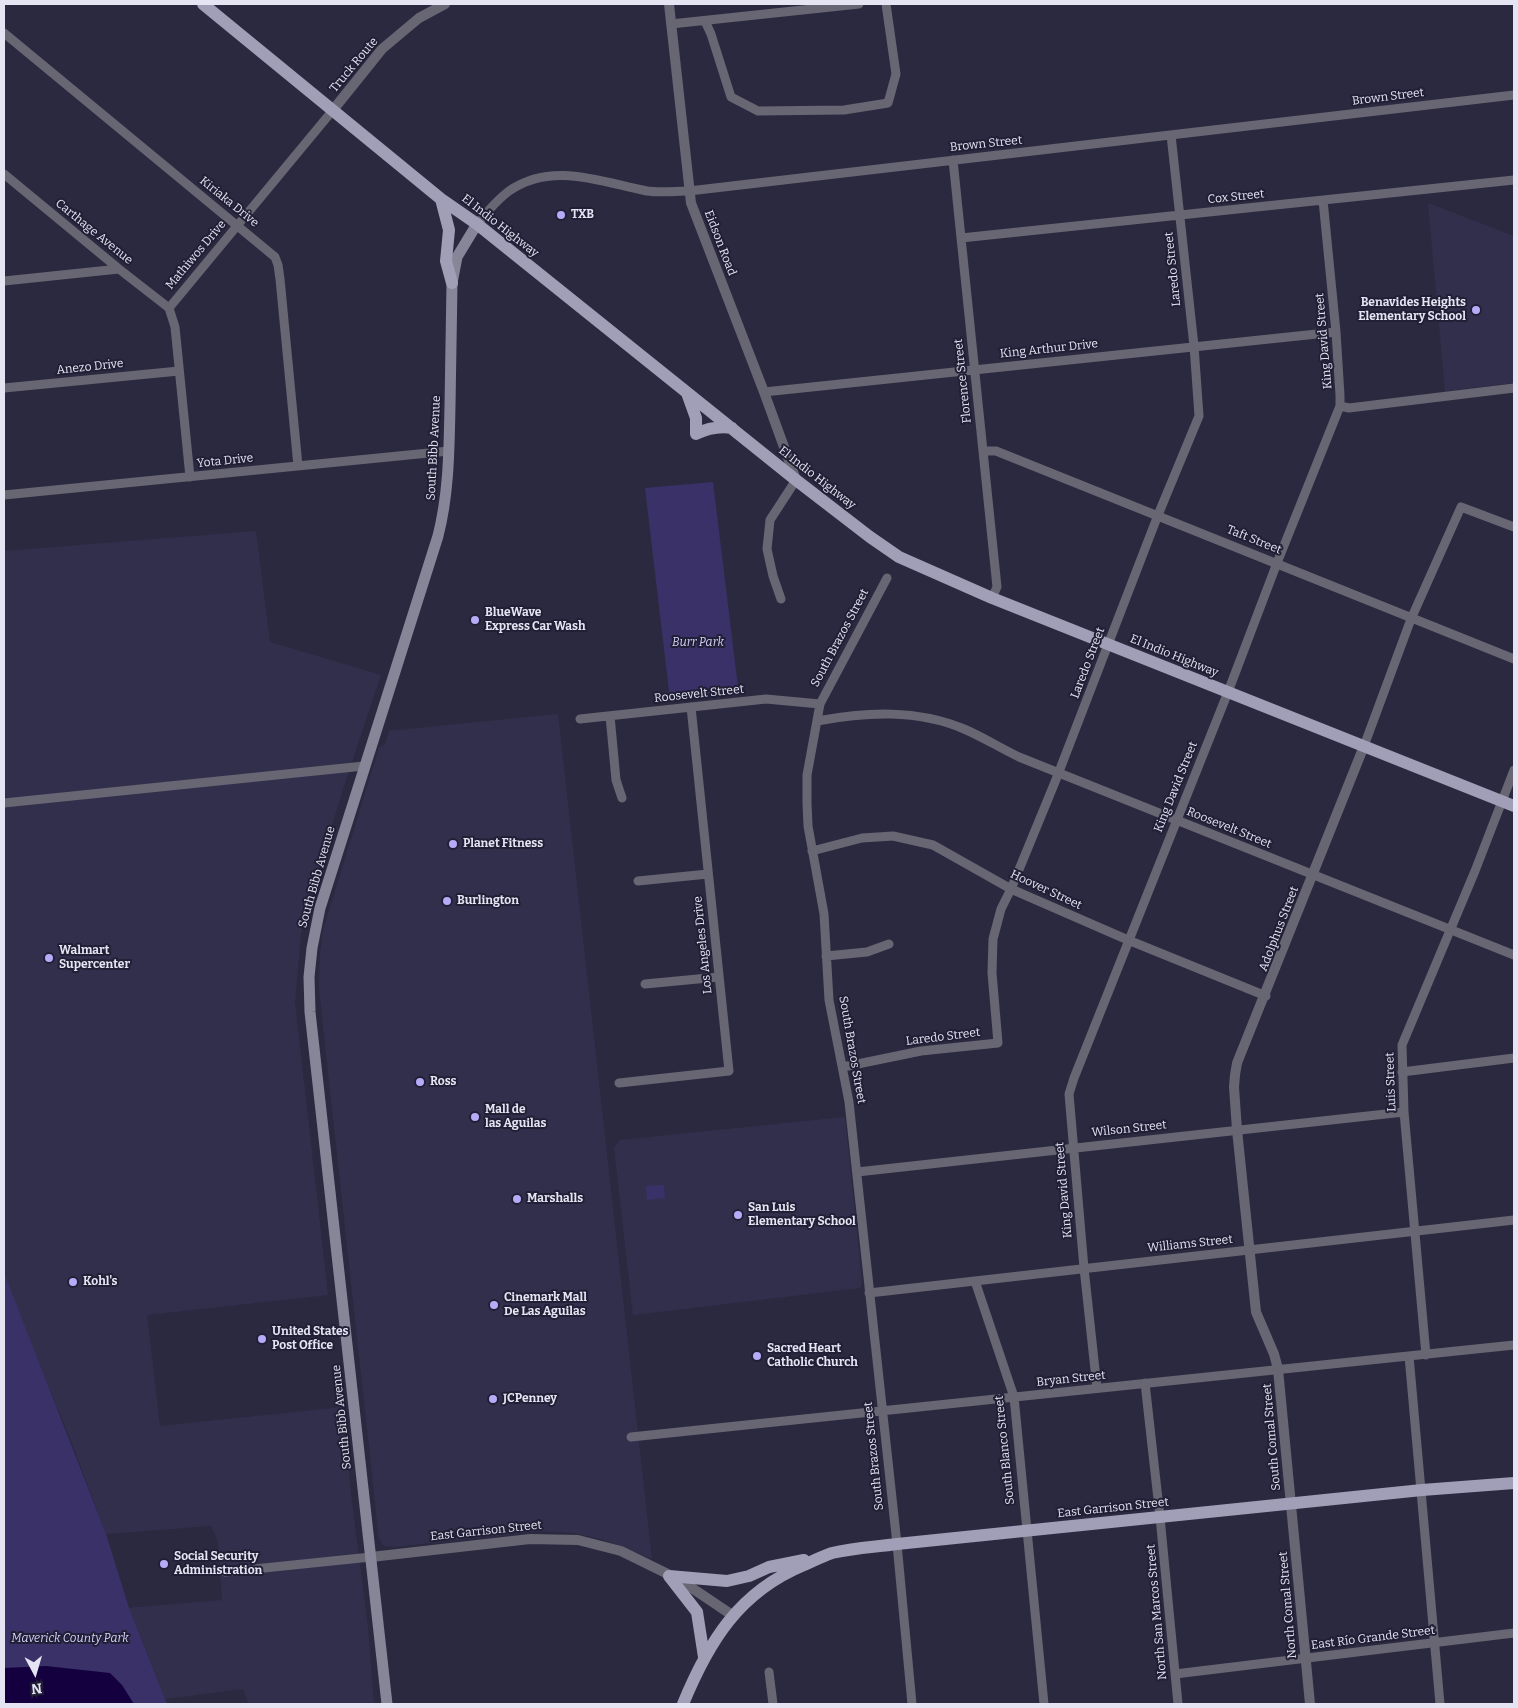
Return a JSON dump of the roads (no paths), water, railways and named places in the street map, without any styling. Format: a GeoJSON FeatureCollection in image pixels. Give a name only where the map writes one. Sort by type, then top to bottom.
{"type":"FeatureCollection","features":[{"type":"Feature","properties":{"kind":"main road","name":"El Indio Highway"},"geometry":{"type":"LineString","coordinates":[[203,4],[441,199],[477,224],[796,480],[899,557],[992,598],[1508,803]]}},
{"type":"Feature","properties":{"kind":"main road"},"geometry":{"type":"LineString","coordinates":[[441,199],[449,230],[446,261],[452,283]]}},
{"type":"Feature","properties":{"kind":"main road","name":"South Bibb Avenue"},"geometry":{"type":"LineString","coordinates":[[387,1704],[310,1012],[309,977],[312,948],[320,908],[438,536],[447,493],[452,283],[457,257],[477,224]]}},
{"type":"Feature","properties":{"kind":"main road"},"geometry":{"type":"LineString","coordinates":[[687,392],[696,418],[696,434],[722,426],[732,428]]}},
{"type":"Feature","properties":{"kind":"main road","name":"East Garrison Street"},"geometry":{"type":"LineString","coordinates":[[683,1704],[704,1657],[732,1615],[776,1579],[831,1554],[897,1544],[1422,1490],[1514,1483]]}},
{"type":"Feature","properties":{"kind":"main road"},"geometry":{"type":"LineString","coordinates":[[670,1576],[727,1581],[749,1576],[769,1567],[831,1554]]}},
{"type":"Feature","properties":{"kind":"main road"},"geometry":{"type":"LineString","coordinates":[[670,1576],[698,1612],[704,1657]]}},
{"type":"Feature","properties":{"kind":"street","name":"Truck Route"},"geometry":{"type":"LineString","coordinates":[[333,110],[382,49],[419,18],[445,4]]}},
{"type":"Feature","properties":{"kind":"street","name":"Eidson Road"},"geometry":{"type":"LineString","coordinates":[[669,4],[691,203],[796,480]]}},
{"type":"Feature","properties":{"kind":"street"},"geometry":{"type":"LineString","coordinates":[[672,24],[859,4]]}},
{"type":"Feature","properties":{"kind":"street"},"geometry":{"type":"LineString","coordinates":[[705,21],[731,97],[758,110],[844,110],[888,103],[896,74],[886,4]]}},
{"type":"Feature","properties":{"kind":"street","name":"Kiriaka Drive"},"geometry":{"type":"LineString","coordinates":[[4,33],[275,256],[278,265],[298,466]]}},
{"type":"Feature","properties":{"kind":"street","name":"Brown Street"},"geometry":{"type":"LineString","coordinates":[[477,224],[509,192],[539,178],[559,175],[587,177],[649,191],[689,191],[1514,95]]}},
{"type":"Feature","properties":{"kind":"street","name":"Mathiwos Drive"},"geometry":{"type":"LineString","coordinates":[[190,477],[175,327],[169,308],[333,110]]}},
{"type":"Feature","properties":{"kind":"street","name":"Laredo Street"},"geometry":{"type":"LineString","coordinates":[[843,1067],[921,1051],[998,1043],[992,973],[993,939],[1001,909],[1058,773],[1158,515],[1199,416],[1194,346],[1170,135]]}},
{"type":"Feature","properties":{"kind":"street","name":"Florence Street"},"geometry":{"type":"LineString","coordinates":[[952,160],[997,587],[992,598]]}},
{"type":"Feature","properties":{"kind":"street","name":"Carthage Avenue"},"geometry":{"type":"LineString","coordinates":[[4,174],[169,308]]}},
{"type":"Feature","properties":{"kind":"street","name":"Cox Street"},"geometry":{"type":"LineString","coordinates":[[961,238],[1514,180]]}},
{"type":"Feature","properties":{"kind":"street","name":"King David Street"},"geometry":{"type":"LineString","coordinates":[[1097,1388],[1084,1268],[1069,1094],[1128,940],[1340,406],[1336,332],[1323,200]]}},
{"type":"Feature","properties":{"kind":"street"},"geometry":{"type":"LineString","coordinates":[[4,281],[119,269]]}},
{"type":"Feature","properties":{"kind":"street","name":"King Arthur Drive"},"geometry":{"type":"LineString","coordinates":[[764,392],[1336,332]]}},
{"type":"Feature","properties":{"kind":"street","name":"Anezo Drive"},"geometry":{"type":"LineString","coordinates":[[4,388],[179,370]]}},
{"type":"Feature","properties":{"kind":"street"},"geometry":{"type":"LineString","coordinates":[[1340,406],[1349,408],[1514,388]]}},
{"type":"Feature","properties":{"kind":"street","name":"Taft Street"},"geometry":{"type":"LineString","coordinates":[[983,451],[996,450],[1277,563],[1410,619],[1514,659]]}},
{"type":"Feature","properties":{"kind":"street","name":"Yota Drive"},"geometry":{"type":"LineString","coordinates":[[4,495],[449,451]]}},
{"type":"Feature","properties":{"kind":"street"},"geometry":{"type":"LineString","coordinates":[[781,599],[773,576],[767,549],[770,520],[796,480]]}},
{"type":"Feature","properties":{"kind":"street","name":"Adolphus Street"},"geometry":{"type":"LineString","coordinates":[[1278,1369],[1274,1354],[1256,1312],[1248,1251],[1234,1075],[1364,746],[1410,619],[1461,506],[1514,527]]}},
{"type":"Feature","properties":{"kind":"street","name":"South Brazos Street"},"geometry":{"type":"LineString","coordinates":[[887,578],[820,704],[807,775],[806,803],[812,851],[824,914],[829,1000],[849,1102],[881,1412],[897,1544],[912,1704]]}},
{"type":"Feature","properties":{"kind":"street","name":"Roosevelt Street"},"geometry":{"type":"LineString","coordinates":[[580,719],[766,699],[820,704]]}},
{"type":"Feature","properties":{"kind":"street","name":"Los Angeles Drive"},"geometry":{"type":"LineString","coordinates":[[619,1083],[728,1071],[691,707]]}},
{"type":"Feature","properties":{"kind":"street","name":"Roosevelt Street"},"geometry":{"type":"LineString","coordinates":[[817,721],[843,716],[896,714],[942,721],[975,734],[1012,754],[1058,773],[1514,955]]}},
{"type":"Feature","properties":{"kind":"street"},"geometry":{"type":"LineString","coordinates":[[610,716],[616,780],[622,798]]}},
{"type":"Feature","properties":{"kind":"street"},"geometry":{"type":"LineString","coordinates":[[4,803],[364,766]]}},
{"type":"Feature","properties":{"kind":"street","name":"Luis Street"},"geometry":{"type":"LineString","coordinates":[[1426,1354],[1404,1112],[1402,1045],[1474,871],[1508,803],[1514,770]]}},
{"type":"Feature","properties":{"kind":"street","name":"Hoover Street"},"geometry":{"type":"LineString","coordinates":[[812,851],[862,838],[893,836],[933,845],[1011,889],[1128,940],[1266,996]]}},
{"type":"Feature","properties":{"kind":"street"},"geometry":{"type":"LineString","coordinates":[[638,881],[708,874]]}},
{"type":"Feature","properties":{"kind":"street"},"geometry":{"type":"LineString","coordinates":[[826,956],[867,952],[889,944]]}},
{"type":"Feature","properties":{"kind":"street"},"geometry":{"type":"LineString","coordinates":[[645,984],[719,978]]}},
{"type":"Feature","properties":{"kind":"street"},"geometry":{"type":"LineString","coordinates":[[1402,1072],[1514,1058]]}},
{"type":"Feature","properties":{"kind":"street","name":"Wilson Street"},"geometry":{"type":"LineString","coordinates":[[856,1172],[1404,1112]]}},
{"type":"Feature","properties":{"kind":"street","name":"Williams Street"},"geometry":{"type":"LineString","coordinates":[[869,1293],[1514,1220]]}},
{"type":"Feature","properties":{"kind":"street","name":"South Blanco Street"},"geometry":{"type":"LineString","coordinates":[[975,1281],[1014,1397],[1044,1704]]}},
{"type":"Feature","properties":{"kind":"street","name":"Bryan Street"},"geometry":{"type":"LineString","coordinates":[[631,1437],[1514,1345]]}},
{"type":"Feature","properties":{"kind":"street"},"geometry":{"type":"LineString","coordinates":[[1409,1356],[1440,1704]]}},
{"type":"Feature","properties":{"kind":"street","name":"South Comal Street"},"geometry":{"type":"LineString","coordinates":[[1278,1369],[1291,1504]]}},
{"type":"Feature","properties":{"kind":"street","name":"North San Marcos Street"},"geometry":{"type":"LineString","coordinates":[[1145,1383],[1178,1704]]}},
{"type":"Feature","properties":{"kind":"street","name":"North Comal Street"},"geometry":{"type":"LineString","coordinates":[[1291,1504],[1310,1704]]}},
{"type":"Feature","properties":{"kind":"street","name":"East Garrison Street"},"geometry":{"type":"LineString","coordinates":[[225,1572],[530,1539],[578,1540],[621,1551],[680,1580],[732,1615]]}},
{"type":"Feature","properties":{"kind":"street","name":"East Río Grande Street"},"geometry":{"type":"LineString","coordinates":[[1175,1674],[1514,1633]]}},
{"type":"Feature","properties":{"kind":"street"},"geometry":{"type":"LineString","coordinates":[[769,1672],[773,1704]]}},
{"type":"Feature","properties":{"kind":"place","name":"TXB"},"geometry":{"type":"Point","coordinates":[561,215]}},
{"type":"Feature","properties":{"kind":"place","name":"Benavides Heights Elementary School"},"geometry":{"type":"Point","coordinates":[1476,310]}},
{"type":"Feature","properties":{"kind":"place","name":"BlueWave Express Car Wash"},"geometry":{"type":"Point","coordinates":[475,620]}},
{"type":"Feature","properties":{"kind":"place","name":"Planet Fitness"},"geometry":{"type":"Point","coordinates":[453,844]}},
{"type":"Feature","properties":{"kind":"place","name":"Burlington"},"geometry":{"type":"Point","coordinates":[447,901]}},
{"type":"Feature","properties":{"kind":"place","name":"Walmart Supercenter"},"geometry":{"type":"Point","coordinates":[49,958]}},
{"type":"Feature","properties":{"kind":"place","name":"Ross"},"geometry":{"type":"Point","coordinates":[420,1082]}},
{"type":"Feature","properties":{"kind":"place","name":"Mall de las Aguilas"},"geometry":{"type":"Point","coordinates":[475,1117]}},
{"type":"Feature","properties":{"kind":"place","name":"Marshalls"},"geometry":{"type":"Point","coordinates":[517,1199]}},
{"type":"Feature","properties":{"kind":"place","name":"San Luis Elementary School"},"geometry":{"type":"Point","coordinates":[738,1215]}},
{"type":"Feature","properties":{"kind":"place","name":"Kohl's"},"geometry":{"type":"Point","coordinates":[73,1282]}},
{"type":"Feature","properties":{"kind":"place","name":"Cinemark Mall De Las Aguilas"},"geometry":{"type":"Point","coordinates":[494,1305]}},
{"type":"Feature","properties":{"kind":"place","name":"United States Post Office"},"geometry":{"type":"Point","coordinates":[262,1339]}},
{"type":"Feature","properties":{"kind":"place","name":"Sacred Heart Catholic Church"},"geometry":{"type":"Point","coordinates":[757,1356]}},
{"type":"Feature","properties":{"kind":"place","name":"JCPenney"},"geometry":{"type":"Point","coordinates":[493,1399]}},
{"type":"Feature","properties":{"kind":"place","name":"Social Security Administration"},"geometry":{"type":"Point","coordinates":[164,1564]}},
{"type":"Feature","properties":{"kind":"park label","name":"Burr Park"},"geometry":{"type":"Point","coordinates":[698,643]}},
{"type":"Feature","properties":{"kind":"park label","name":"Maverick County Park"},"geometry":{"type":"Point","coordinates":[70,1639]}}]}
